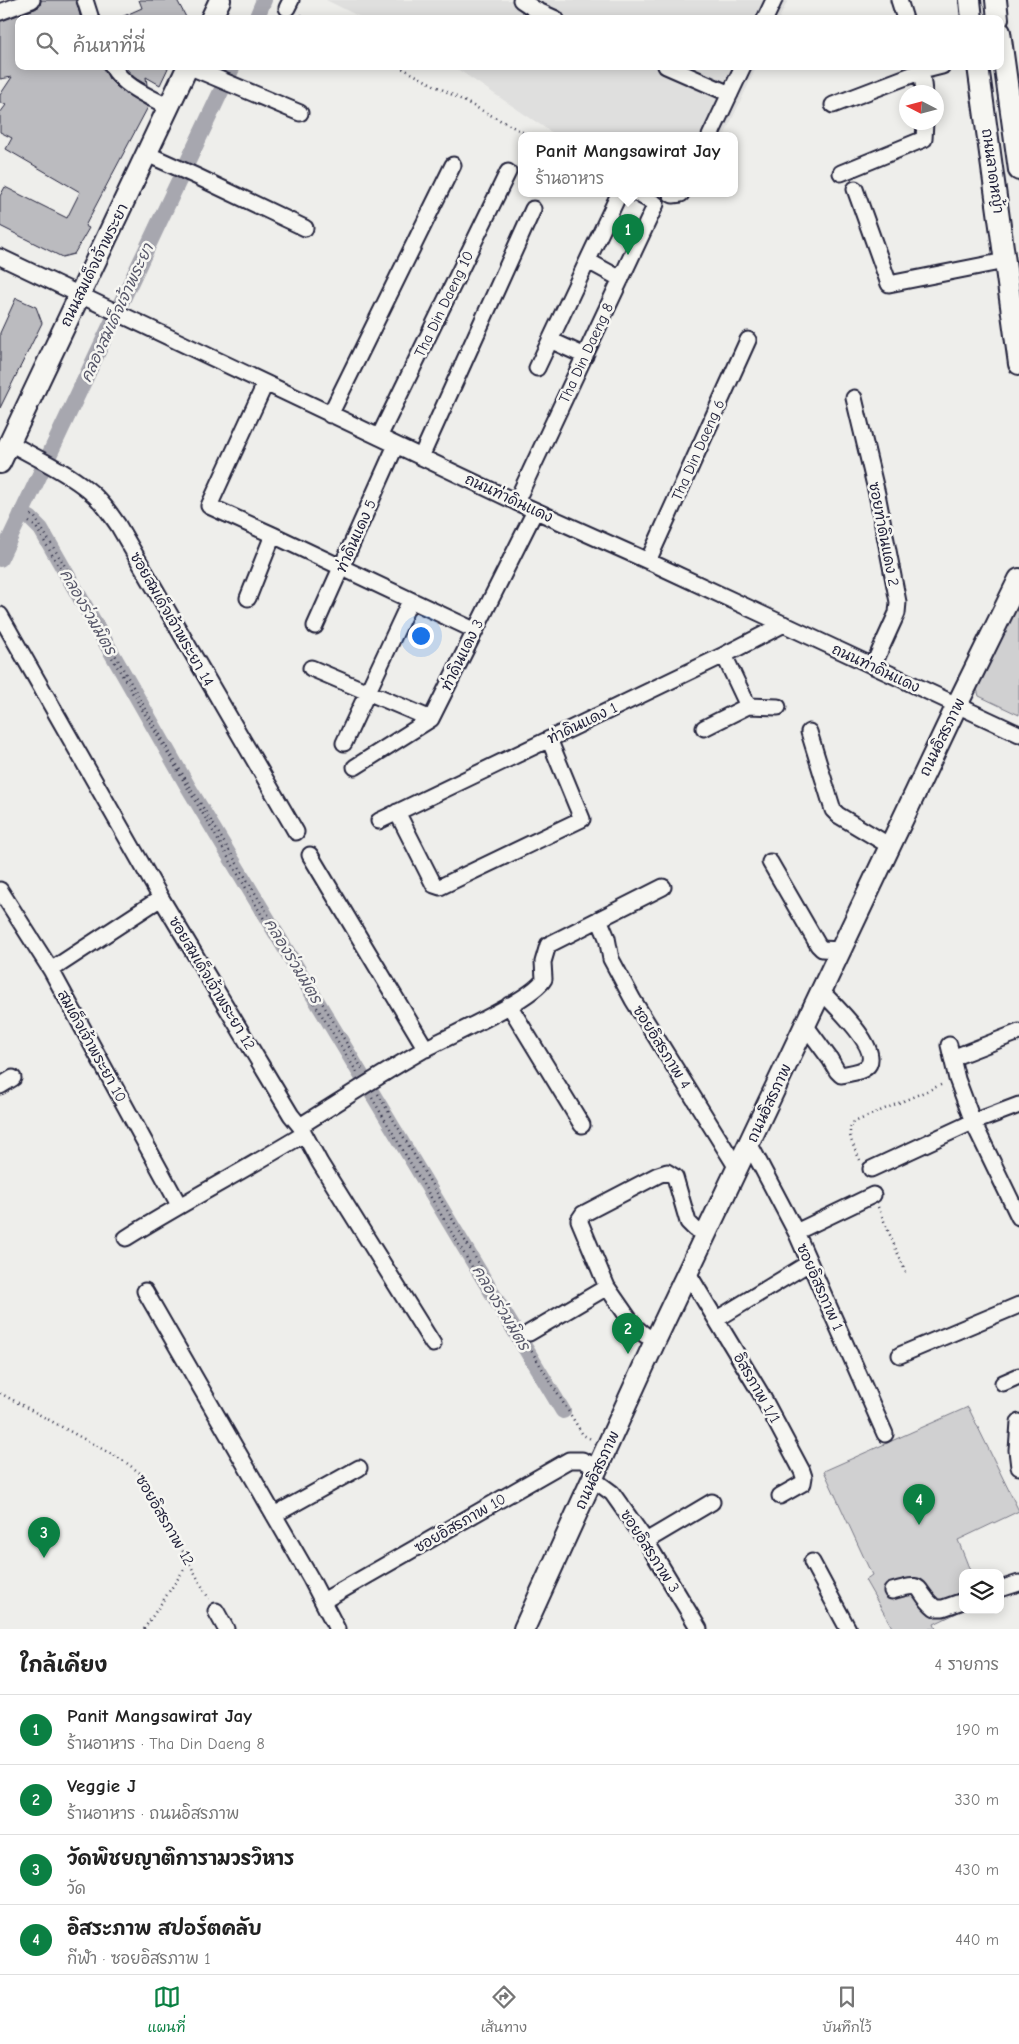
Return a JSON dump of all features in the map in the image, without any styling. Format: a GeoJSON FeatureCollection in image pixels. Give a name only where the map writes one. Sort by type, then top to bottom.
{"type":"FeatureCollection","features":[{"type":"Feature","properties":{"kind":"main road"},"geometry":{"type":"LineString","coordinates":[[213,15],[220,0]]}},
{"type":"Feature","properties":{"kind":"main road"},"geometry":{"type":"LineString","coordinates":[[970,0],[972,15]]}},
{"type":"Feature","properties":{"kind":"main road"},"geometry":{"type":"LineString","coordinates":[[996,0],[998,15]]}},
{"type":"Feature","properties":{"kind":"main road","name":"ถนนลาดหญ้า"},"geometry":{"type":"LineString","coordinates":[[1004,61],[1019,170]]}},
{"type":"Feature","properties":{"kind":"main road","name":"ถนนสมเด็จเจ้าพระยา"},"geometry":{"type":"LineString","coordinates":[[0,464],[18,448],[80,294],[186,70]]}},
{"type":"Feature","properties":{"kind":"main road","name":"ถนนลาดหญ้า"},"geometry":{"type":"LineString","coordinates":[[979,70],[1019,364]]}},
{"type":"Feature","properties":{"kind":"main road","name":"ถนนอิสรภาพ"},"geometry":{"type":"LineString","coordinates":[[524,1629],[656,1339],[957,705],[1019,579]]}},
{"type":"Feature","properties":{"kind":"street"},"geometry":{"type":"LineString","coordinates":[[0,12],[32,0]]}},
{"type":"Feature","properties":{"kind":"street"},"geometry":{"type":"LineString","coordinates":[[85,0],[90,15]]}},
{"type":"Feature","properties":{"kind":"street"},"geometry":{"type":"LineString","coordinates":[[521,0],[547,15]]}},
{"type":"Feature","properties":{"kind":"street"},"geometry":{"type":"LineString","coordinates":[[767,15],[774,0]]}},
{"type":"Feature","properties":{"kind":"street"},"geometry":{"type":"LineString","coordinates":[[899,0],[904,15]]}},
{"type":"Feature","properties":{"kind":"street"},"geometry":{"type":"LineString","coordinates":[[114,70],[118,77],[142,93],[169,107]]}},
{"type":"Feature","properties":{"kind":"street"},"geometry":{"type":"LineString","coordinates":[[197,70],[300,113]]}},
{"type":"Feature","properties":{"kind":"street"},"geometry":{"type":"LineString","coordinates":[[675,70],[730,94]]}},
{"type":"Feature","properties":{"kind":"street"},"geometry":{"type":"LineString","coordinates":[[712,132],[741,70]]}},
{"type":"Feature","properties":{"kind":"street"},"geometry":{"type":"LineString","coordinates":[[833,106],[917,70]]}},
{"type":"Feature","properties":{"kind":"street"},"geometry":{"type":"LineString","coordinates":[[922,70],[923,85]]}},
{"type":"Feature","properties":{"kind":"street"},"geometry":{"type":"LineString","coordinates":[[842,173],[924,139],[925,130]]}},
{"type":"Feature","properties":{"kind":"street"},"geometry":{"type":"LineString","coordinates":[[147,154],[198,176],[305,228]]}},
{"type":"Feature","properties":{"kind":"street"},"geometry":{"type":"LineString","coordinates":[[330,414],[453,165]]}},
{"type":"Feature","properties":{"kind":"street","name":"Tha Din Daeng 10"},"geometry":{"type":"LineString","coordinates":[[379,437],[508,172]]}},
{"type":"Feature","properties":{"kind":"street"},"geometry":{"type":"LineString","coordinates":[[855,189],[889,284],[1005,261]]}},
{"type":"Feature","properties":{"kind":"street"},"geometry":{"type":"LineString","coordinates":[[537,368],[618,197]]}},
{"type":"Feature","properties":{"kind":"street","name":"Tha Din Daeng 8"},"geometry":{"type":"LineString","coordinates":[[516,502],[656,204],[643,197]]}},
{"type":"Feature","properties":{"kind":"street"},"geometry":{"type":"LineString","coordinates":[[421,457],[533,209]]}},
{"type":"Feature","properties":{"kind":"street","name":"ถนนท่าดินแดง"},"geometry":{"type":"LineString","coordinates":[[0,257],[516,502],[648,561],[1019,734]]}},
{"type":"Feature","properties":{"kind":"street"},"geometry":{"type":"LineString","coordinates":[[588,260],[621,279]]}},
{"type":"Feature","properties":{"kind":"street"},"geometry":{"type":"LineString","coordinates":[[550,340],[585,356]]}},
{"type":"Feature","properties":{"kind":"street","name":"Tha Din Daeng 6"},"geometry":{"type":"LineString","coordinates":[[648,561],[748,340]]}},
{"type":"Feature","properties":{"kind":"street"},"geometry":{"type":"LineString","coordinates":[[265,384],[208,506],[474,630]]}},
{"type":"Feature","properties":{"kind":"street","name":"ซอยท่าดินแดง 2"},"geometry":{"type":"LineString","coordinates":[[854,398],[877,494],[898,602],[898,613],[874,666]]}},
{"type":"Feature","properties":{"kind":"street","name":"ท่าดินแดง 5"},"geometry":{"type":"LineString","coordinates":[[315,626],[396,445]]}},
{"type":"Feature","properties":{"kind":"street","name":"ซอยสมเด็จเจ้าพระยา 14"},"geometry":{"type":"LineString","coordinates":[[18,448],[52,466],[88,490],[104,506],[118,525],[296,832]]}},
{"type":"Feature","properties":{"kind":"street","name":"ท่าดินแดง 3"},"geometry":{"type":"LineString","coordinates":[[431,719],[535,510]]}},
{"type":"Feature","properties":{"kind":"street"},"geometry":{"type":"LineString","coordinates":[[248,598],[273,535]]}},
{"type":"Feature","properties":{"kind":"street"},"geometry":{"type":"LineString","coordinates":[[344,743],[410,601]]}},
{"type":"Feature","properties":{"kind":"street","name":"ซอยสมเด็จเจ้าพระยา 12"},"geometry":{"type":"LineString","coordinates":[[0,616],[161,898],[291,1115],[302,1130],[320,1163],[433,1344]]}},
{"type":"Feature","properties":{"kind":"street","name":"ท่าดินแดง 1"},"geometry":{"type":"LineString","coordinates":[[379,821],[724,655],[784,624]]}},
{"type":"Feature","properties":{"kind":"street"},"geometry":{"type":"LineString","coordinates":[[724,655],[748,706]]}},
{"type":"Feature","properties":{"kind":"street"},"geometry":{"type":"LineString","coordinates":[[311,668],[431,719]]}},
{"type":"Feature","properties":{"kind":"street"},"geometry":{"type":"LineString","coordinates":[[704,728],[748,706],[778,707]]}},
{"type":"Feature","properties":{"kind":"street"},"geometry":{"type":"LineString","coordinates":[[355,768],[431,719]]}},
{"type":"Feature","properties":{"kind":"street"},"geometry":{"type":"LineString","coordinates":[[809,732],[832,810],[838,816],[890,846]]}},
{"type":"Feature","properties":{"kind":"street"},"geometry":{"type":"LineString","coordinates":[[398,812],[434,885],[440,888],[582,819],[549,739]]}},
{"type":"Feature","properties":{"kind":"street"},"geometry":{"type":"LineString","coordinates":[[310,856],[426,1049]]}},
{"type":"Feature","properties":{"kind":"street"},"geometry":{"type":"LineString","coordinates":[[770,862],[818,945],[822,948],[841,950]]}},
{"type":"Feature","properties":{"kind":"street"},"geometry":{"type":"LineString","coordinates":[[126,1238],[179,1205],[242,1172],[369,1084],[426,1049],[509,1006],[542,983],[544,979],[543,962],[548,945],[663,887]]}},
{"type":"Feature","properties":{"kind":"street","name":"สมเด็จเจ้าพระยา 10"},"geometry":{"type":"LineString","coordinates":[[0,890],[51,970],[179,1205]]}},
{"type":"Feature","properties":{"kind":"street"},"geometry":{"type":"LineString","coordinates":[[51,970],[161,898]]}},
{"type":"Feature","properties":{"kind":"street","name":"ซอยอิสรภาพ 4"},"geometry":{"type":"LineString","coordinates":[[599,919],[607,938],[611,959],[737,1168]]}},
{"type":"Feature","properties":{"kind":"street"},"geometry":{"type":"LineString","coordinates":[[805,1025],[841,1075],[863,1070],[869,1064],[870,1056],[861,1035],[822,991]]}},
{"type":"Feature","properties":{"kind":"street"},"geometry":{"type":"LineString","coordinates":[[509,1006],[582,1125]]}},
{"type":"Feature","properties":{"kind":"street"},"geometry":{"type":"LineString","coordinates":[[1019,1032],[950,1052],[956,1079],[973,1122],[1019,1218]]}},
{"type":"Feature","properties":{"kind":"street"},"geometry":{"type":"LineString","coordinates":[[871,1169],[973,1122],[1019,1105]]}},
{"type":"Feature","properties":{"kind":"street","name":"ซอยอิสรภาพ 1"},"geometry":{"type":"LineString","coordinates":[[750,1143],[796,1232],[885,1434]]}},
{"type":"Feature","properties":{"kind":"street"},"geometry":{"type":"LineString","coordinates":[[656,1339],[645,1335],[634,1326],[607,1287],[579,1220],[583,1214],[667,1172],[675,1177],[688,1222],[695,1229],[706,1234]]}},
{"type":"Feature","properties":{"kind":"street"},"geometry":{"type":"LineString","coordinates":[[796,1232],[873,1195]]}},
{"type":"Feature","properties":{"kind":"street"},"geometry":{"type":"LineString","coordinates":[[717,1319],[810,1263]]}},
{"type":"Feature","properties":{"kind":"street","name":"อิสรภาพ 1/1"},"geometry":{"type":"LineString","coordinates":[[688,1273],[762,1394],[789,1444],[804,1477],[803,1482],[780,1496]]}},
{"type":"Feature","properties":{"kind":"street"},"geometry":{"type":"LineString","coordinates":[[524,1336],[607,1287]]}},
{"type":"Feature","properties":{"kind":"street"},"geometry":{"type":"LineString","coordinates":[[144,1291],[274,1515],[337,1629]]}},
{"type":"Feature","properties":{"kind":"street"},"geometry":{"type":"LineString","coordinates":[[900,1355],[1019,1304]]}},
{"type":"Feature","properties":{"kind":"street"},"geometry":{"type":"LineString","coordinates":[[1003,1383],[1019,1376]]}},
{"type":"Feature","properties":{"kind":"street"},"geometry":{"type":"LineString","coordinates":[[1019,1422],[1019,1467]]}},
{"type":"Feature","properties":{"kind":"street","name":"ซอยอิสรภาพ 10"},"geometry":{"type":"LineString","coordinates":[[323,1601],[569,1460],[582,1460],[596,1474]]}},
{"type":"Feature","properties":{"kind":"street"},"geometry":{"type":"LineString","coordinates":[[274,1515],[359,1468]]}},
{"type":"Feature","properties":{"kind":"street","name":"ซอยอิสรภาพ 3"},"geometry":{"type":"LineString","coordinates":[[596,1474],[646,1541],[699,1629]]}},
{"type":"Feature","properties":{"kind":"street"},"geometry":{"type":"LineString","coordinates":[[646,1541],[712,1502]]}},
{"type":"Feature","properties":{"kind":"street"},"geometry":{"type":"LineString","coordinates":[[812,1562],[848,1629]]}},
{"type":"Feature","properties":{"kind":"street"},"geometry":{"type":"LineString","coordinates":[[1004,1587],[1018,1583]]}},
{"type":"Feature","properties":{"kind":"street"},"geometry":{"type":"LineString","coordinates":[[892,1591],[910,1585],[917,1586],[921,1589],[928,1602],[935,1608],[943,1608],[959,1602]]}},
{"type":"Feature","properties":{"kind":"street"},"geometry":{"type":"LineString","coordinates":[[216,1611],[226,1629]]}},
{"type":"Feature","properties":{"kind":"path"},"geometry":{"type":"LineString","coordinates":[[406,70],[522,132]]}},
{"type":"Feature","properties":{"kind":"path"},"geometry":{"type":"LineString","coordinates":[[31,515],[34,516],[68,571],[177,765],[583,1435],[608,1448]]}},
{"type":"Feature","properties":{"kind":"path"},"geometry":{"type":"LineString","coordinates":[[29,522],[36,527],[284,953],[369,1084],[510,1331]]}},
{"type":"Feature","properties":{"kind":"path","name":"ซอยอิสรภาพ 12"},"geometry":{"type":"LineString","coordinates":[[0,1393],[124,1461],[140,1473],[216,1611]]}},
{"type":"Feature","properties":{"kind":"path"},"geometry":{"type":"LineString","coordinates":[[144,1629],[189,1562]]}},
{"type":"Feature","properties":{"kind":"shaded area"},"geometry":{"type":"Polygon","coordinates":[[[326,0],[788,0],[781,15],[356,15],[326,0]]]}},
{"type":"Feature","properties":{"kind":"shaded area"},"geometry":{"type":"Polygon","coordinates":[[[459,70],[755,70],[726,132],[551,132],[459,70]]]}},
{"type":"Feature","properties":{"kind":"shaded area"},"geometry":{"type":"Polygon","coordinates":[[[1019,603],[1019,715],[979,696],[977,689],[1019,603]]]}},
{"type":"Feature","properties":{"kind":"shaded area"},"geometry":{"type":"Polygon","coordinates":[[[968,1407],[1019,1511],[958,1540],[969,1569],[959,1569],[959,1612],[934,1624],[936,1629],[893,1629],[865,1580],[872,1575],[824,1471],[968,1407]]]}},
{"type":"Feature","properties":{"kind":"building"},"geometry":{"type":"Polygon","coordinates":[[[41,0],[76,0],[80,15],[18,15],[40,6],[41,0]]]}},
{"type":"Feature","properties":{"kind":"building"},"geometry":{"type":"Polygon","coordinates":[[[139,0],[177,0],[185,15],[126,15],[142,8],[139,0]]]}},
{"type":"Feature","properties":{"kind":"building"},"geometry":{"type":"Polygon","coordinates":[[[15,16],[15,70],[105,70],[109,79],[117,87],[148,107],[85,226],[89,228],[74,254],[62,257],[0,226],[0,196],[5,187],[67,218],[80,192],[6,149],[12,138],[0,132],[0,113],[6,105],[0,102],[0,95],[12,77],[0,79],[0,21],[15,16]]]}},
{"type":"Feature","properties":{"kind":"building"},"geometry":{"type":"Polygon","coordinates":[[[128,70],[167,70],[160,85],[146,77],[147,85],[135,78],[128,70]]]}},
{"type":"Feature","properties":{"kind":"building"},"geometry":{"type":"Polygon","coordinates":[[[16,298],[36,307],[42,323],[0,408],[0,333],[16,298]]]}},
{"type":"Feature","properties":{"kind":"waterway","name":"คลองสมเด็จเจ้าพระยา"},"geometry":{"type":"LineString","coordinates":[[258,15],[264,0]]}},
{"type":"Feature","properties":{"kind":"waterway","name":"คลองสมเด็จเจ้าพระยา"},"geometry":{"type":"LineString","coordinates":[[0,559],[231,70]]}},
{"type":"Feature","properties":{"kind":"waterway","name":"คลองร่วมมิตร"},"geometry":{"type":"LineString","coordinates":[[21,514],[30,518],[41,529],[187,785],[563,1411]]}},
{"type":"Feature","properties":{"kind":"place","name":"Panit Mangsawirat Jay"},"geometry":{"type":"Point","coordinates":[628,255]}},
{"type":"Feature","properties":{"kind":"place","name":"Veggie J"},"geometry":{"type":"Point","coordinates":[628,1354]}},
{"type":"Feature","properties":{"kind":"place","name":"อิสระภาพ สปอร์ตคลับ"},"geometry":{"type":"Point","coordinates":[919,1525]}},
{"type":"Feature","properties":{"kind":"place","name":"วัดพิชยญาติการามวรวิหาร"},"geometry":{"type":"Point","coordinates":[44,1558]}}]}
